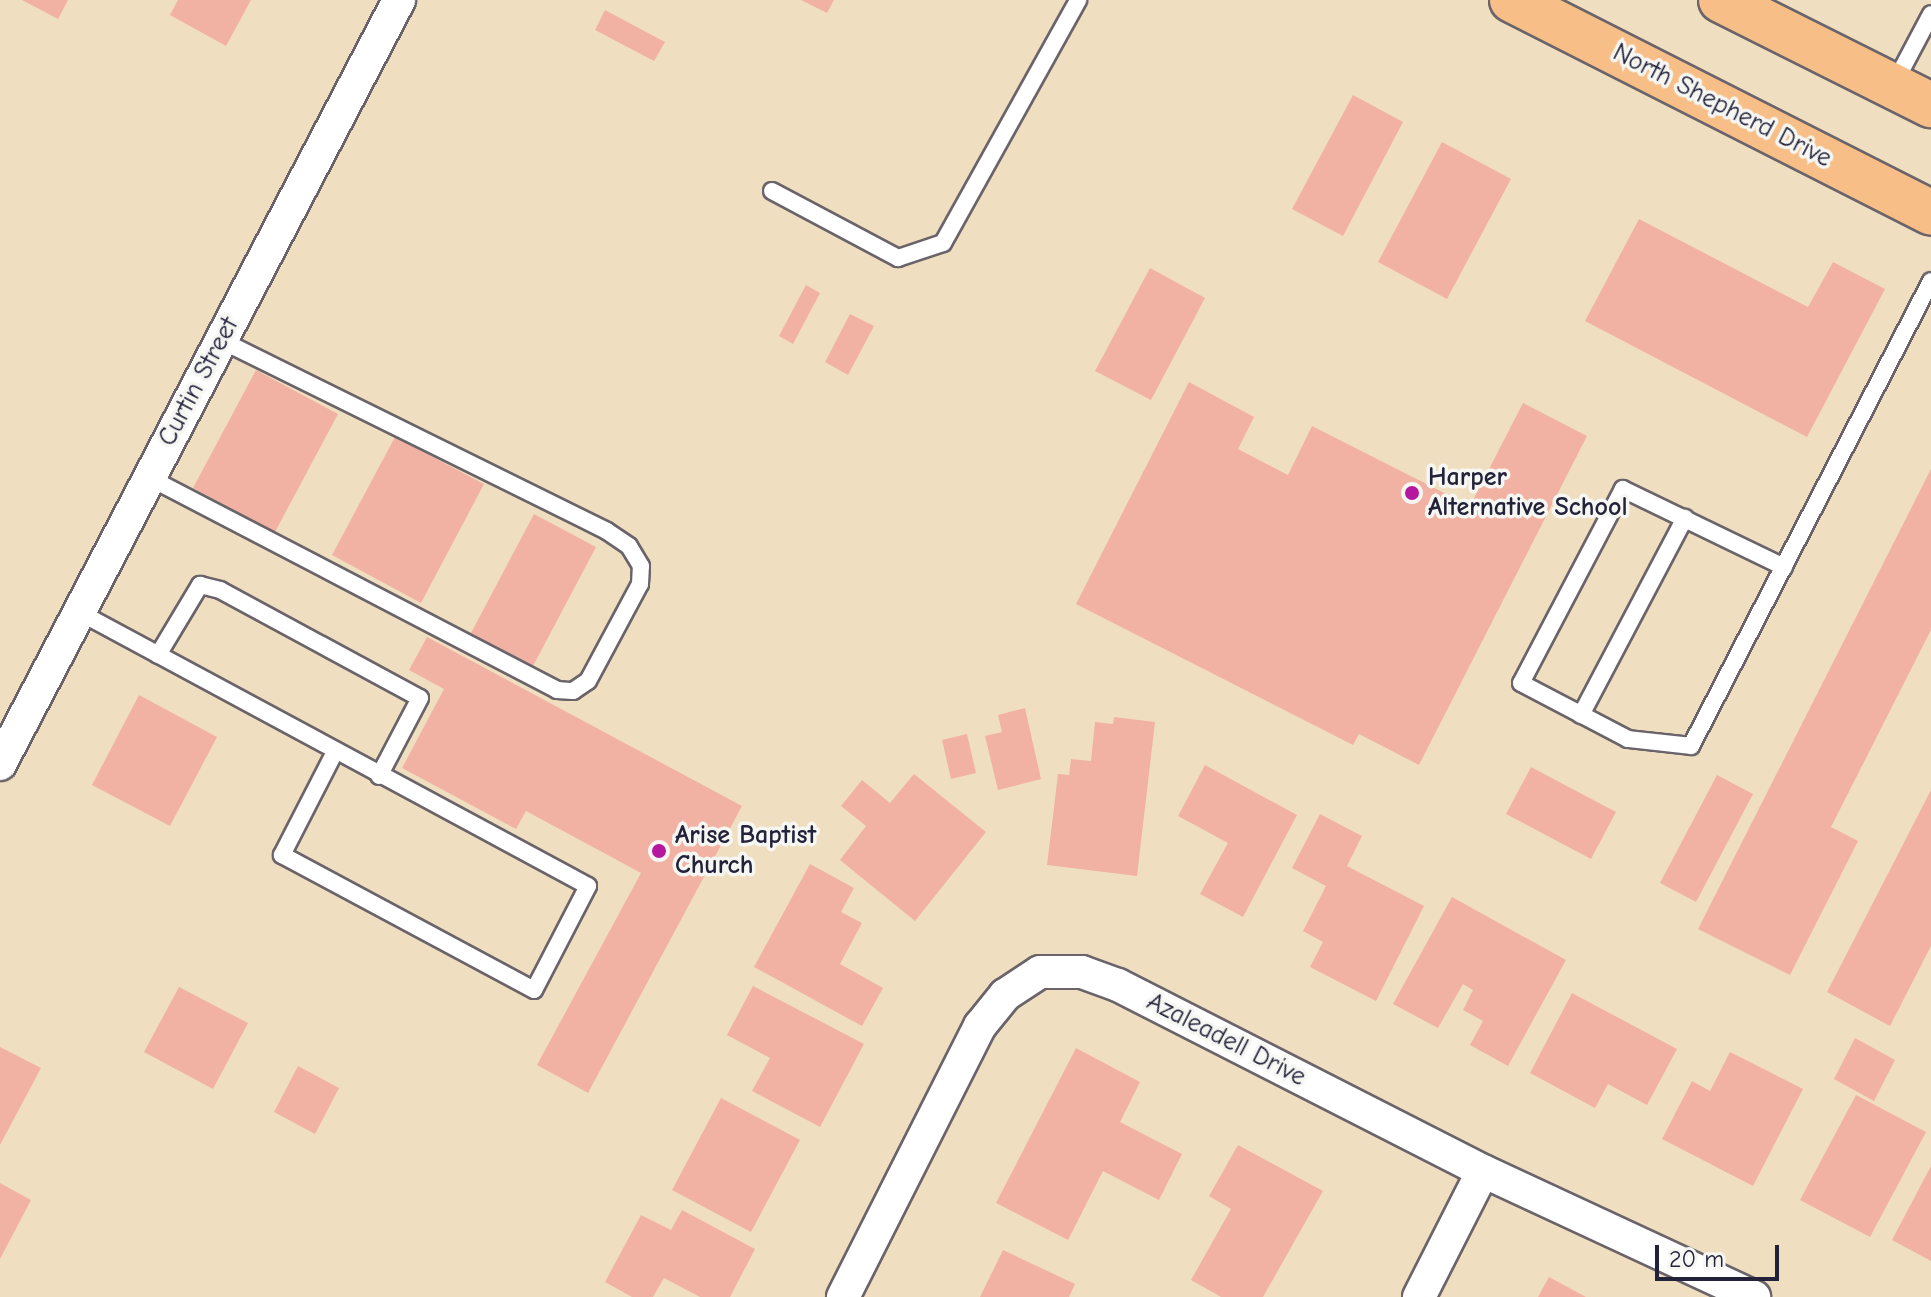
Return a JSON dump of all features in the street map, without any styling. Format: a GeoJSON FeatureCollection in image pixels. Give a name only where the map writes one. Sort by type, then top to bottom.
{"type":"FeatureCollection","features":[{"type":"Feature","properties":{"kind":"main road","name":"North Shepherd Drive"},"geometry":{"type":"LineString","coordinates":[[1512,0],[1931,213]]}},
{"type":"Feature","properties":{"kind":"main road"},"geometry":{"type":"LineString","coordinates":[[1721,0],[1770,18],[1912,95]]}},
{"type":"Feature","properties":{"kind":"street","name":"Curtin Street"},"geometry":{"type":"LineString","coordinates":[[0,764],[399,0]]}},
{"type":"Feature","properties":{"kind":"street","name":"Azaleadell Drive"},"geometry":{"type":"LineString","coordinates":[[843,1297],[980,1026],[1005,995],[1040,972],[1082,972],[1118,985],[1483,1171],[1754,1297]]}},
{"type":"Feature","properties":{"kind":"street"},"geometry":{"type":"LineString","coordinates":[[1419,1297],[1483,1171]]}},
{"type":"Feature","properties":{"kind":"lane"},"geometry":{"type":"LineString","coordinates":[[772,191],[898,258],[943,243],[1078,0]]}},
{"type":"Feature","properties":{"kind":"lane"},"geometry":{"type":"LineString","coordinates":[[1912,95],[1931,14]]}},
{"type":"Feature","properties":{"kind":"lane"},"geometry":{"type":"LineString","coordinates":[[1784,567],[1623,489],[1521,683],[1628,739],[1691,746],[1784,567],[1931,281]]}},
{"type":"Feature","properties":{"kind":"lane"},"geometry":{"type":"LineString","coordinates":[[150,478],[536,681],[573,691],[588,681],[640,584],[641,566],[629,546],[607,531],[221,340]]}},
{"type":"Feature","properties":{"kind":"lane"},"geometry":{"type":"LineString","coordinates":[[1581,715],[1685,518]]}},
{"type":"Feature","properties":{"kind":"lane"},"geometry":{"type":"LineString","coordinates":[[158,655],[200,585],[220,590],[420,698],[379,776]]}},
{"type":"Feature","properties":{"kind":"lane"},"geometry":{"type":"LineString","coordinates":[[79,612],[588,886],[534,990],[282,855],[335,752]]}},
{"type":"Feature","properties":{"kind":"building"},"geometry":{"type":"Polygon","coordinates":[[[22,0],[68,0],[58,19],[22,0]]]}},
{"type":"Feature","properties":{"kind":"building"},"geometry":{"type":"Polygon","coordinates":[[[178,0],[251,0],[226,46],[170,15],[178,0]]]}},
{"type":"Feature","properties":{"kind":"building"},"geometry":{"type":"Polygon","coordinates":[[[801,0],[834,0],[827,13],[801,0]]]}},
{"type":"Feature","properties":{"kind":"building"},"geometry":{"type":"Polygon","coordinates":[[[605,10],[665,42],[654,61],[595,30],[605,10]]]}},
{"type":"Feature","properties":{"kind":"building"},"geometry":{"type":"Polygon","coordinates":[[[1353,95],[1403,122],[1343,236],[1292,209],[1353,95]]]}},
{"type":"Feature","properties":{"kind":"building"},"geometry":{"type":"Polygon","coordinates":[[[1442,142],[1511,179],[1447,299],[1378,262],[1442,142]]]}},
{"type":"Feature","properties":{"kind":"building"},"geometry":{"type":"Polygon","coordinates":[[[1639,219],[1808,307],[1833,262],[1885,289],[1807,437],[1585,321],[1639,219]]]}},
{"type":"Feature","properties":{"kind":"building"},"geometry":{"type":"Polygon","coordinates":[[[1150,268],[1205,298],[1151,400],[1095,371],[1150,268]]]}},
{"type":"Feature","properties":{"kind":"building"},"geometry":{"type":"Polygon","coordinates":[[[806,285],[820,293],[793,344],[779,336],[806,285]]]}},
{"type":"Feature","properties":{"kind":"building"},"geometry":{"type":"Polygon","coordinates":[[[850,314],[874,326],[848,375],[825,362],[850,314]]]}},
{"type":"Feature","properties":{"kind":"building"},"geometry":{"type":"Polygon","coordinates":[[[256,370],[338,414],[275,532],[193,488],[256,370]]]}},
{"type":"Feature","properties":{"kind":"building"},"geometry":{"type":"Polygon","coordinates":[[[1189,382],[1254,417],[1238,449],[1288,475],[1312,426],[1470,506],[1523,403],[1587,436],[1419,765],[1359,734],[1353,745],[1076,604],[1189,382]]]}},
{"type":"Feature","properties":{"kind":"building"},"geometry":{"type":"Polygon","coordinates":[[[395,437],[484,484],[421,603],[332,555],[395,437]]]}},
{"type":"Feature","properties":{"kind":"building"},"geometry":{"type":"Polygon","coordinates":[[[1931,469],[1931,630],[1831,827],[1858,841],[1790,975],[1698,929],[1931,469]]]}},
{"type":"Feature","properties":{"kind":"building"},"geometry":{"type":"Polygon","coordinates":[[[534,514],[596,547],[533,666],[471,633],[534,514]]]}},
{"type":"Feature","properties":{"kind":"building","name":"Arise Baptist Church"},"geometry":{"type":"Polygon","coordinates":[[[427,637],[742,806],[588,1093],[537,1065],[641,873],[526,811],[516,829],[402,768],[444,689],[409,670],[427,637]]]}},
{"type":"Feature","properties":{"kind":"building"},"geometry":{"type":"Polygon","coordinates":[[[139,695],[217,737],[170,826],[92,785],[139,695]]]}},
{"type":"Feature","properties":{"kind":"building"},"geometry":{"type":"Polygon","coordinates":[[[1025,708],[1041,779],[998,790],[985,736],[1002,732],[998,715],[1025,708]]]}},
{"type":"Feature","properties":{"kind":"building"},"geometry":{"type":"Polygon","coordinates":[[[1114,717],[1155,722],[1137,876],[1047,865],[1058,774],[1069,775],[1071,759],[1091,761],[1095,722],[1113,724],[1114,717]]]}},
{"type":"Feature","properties":{"kind":"building"},"geometry":{"type":"Polygon","coordinates":[[[967,734],[976,773],[951,779],[942,740],[967,734]]]}},
{"type":"Feature","properties":{"kind":"building"},"geometry":{"type":"Polygon","coordinates":[[[1205,765],[1297,815],[1243,917],[1200,894],[1228,843],[1178,816],[1205,765]]]}},
{"type":"Feature","properties":{"kind":"building"},"geometry":{"type":"Polygon","coordinates":[[[1531,767],[1616,812],[1591,859],[1506,814],[1531,767]]]}},
{"type":"Feature","properties":{"kind":"building"},"geometry":{"type":"Polygon","coordinates":[[[914,774],[986,832],[915,921],[840,860],[866,826],[841,806],[862,780],[890,803],[914,774]]]}},
{"type":"Feature","properties":{"kind":"building"},"geometry":{"type":"Polygon","coordinates":[[[1717,775],[1753,794],[1696,902],[1660,883],[1717,775]]]}},
{"type":"Feature","properties":{"kind":"building"},"geometry":{"type":"Polygon","coordinates":[[[1931,790],[1931,946],[1890,1026],[1827,992],[1931,790]]]}},
{"type":"Feature","properties":{"kind":"building"},"geometry":{"type":"Polygon","coordinates":[[[1320,814],[1362,836],[1347,866],[1424,906],[1376,1001],[1310,967],[1323,942],[1303,931],[1326,886],[1292,868],[1320,814]]]}},
{"type":"Feature","properties":{"kind":"building"},"geometry":{"type":"Polygon","coordinates":[[[810,864],[854,888],[841,912],[862,923],[840,964],[883,988],[862,1026],[754,967],[810,864]]]}},
{"type":"Feature","properties":{"kind":"building"},"geometry":{"type":"Polygon","coordinates":[[[1452,897],[1566,960],[1508,1066],[1470,1045],[1483,1021],[1463,1010],[1473,990],[1463,984],[1438,1028],[1393,1004],[1452,897]]]}},
{"type":"Feature","properties":{"kind":"building"},"geometry":{"type":"Polygon","coordinates":[[[753,986],[864,1044],[820,1127],[752,1091],[770,1058],[727,1035],[753,986]]]}},
{"type":"Feature","properties":{"kind":"building"},"geometry":{"type":"Polygon","coordinates":[[[179,987],[248,1023],[213,1089],[144,1052],[179,987]]]}},
{"type":"Feature","properties":{"kind":"building"},"geometry":{"type":"Polygon","coordinates":[[[1572,993],[1677,1049],[1647,1105],[1608,1084],[1595,1108],[1530,1073],[1572,993]]]}},
{"type":"Feature","properties":{"kind":"building"},"geometry":{"type":"Polygon","coordinates":[[[1855,1038],[1895,1060],[1874,1101],[1834,1079],[1855,1038]]]}},
{"type":"Feature","properties":{"kind":"building"},"geometry":{"type":"Polygon","coordinates":[[[0,1047],[41,1068],[0,1145],[0,1047]]]}},
{"type":"Feature","properties":{"kind":"building"},"geometry":{"type":"Polygon","coordinates":[[[1076,1048],[1140,1082],[1120,1122],[1182,1154],[1159,1200],[1103,1171],[1068,1240],[996,1203],[1076,1048]]]}},
{"type":"Feature","properties":{"kind":"building"},"geometry":{"type":"Polygon","coordinates":[[[1730,1052],[1803,1089],[1753,1186],[1662,1139],[1692,1081],[1710,1091],[1730,1052]]]}},
{"type":"Feature","properties":{"kind":"building"},"geometry":{"type":"Polygon","coordinates":[[[298,1066],[339,1088],[315,1134],[274,1112],[298,1066]]]}},
{"type":"Feature","properties":{"kind":"building"},"geometry":{"type":"Polygon","coordinates":[[[1856,1095],[1926,1132],[1870,1237],[1800,1200],[1856,1095]]]}},
{"type":"Feature","properties":{"kind":"building"},"geometry":{"type":"Polygon","coordinates":[[[721,1098],[800,1140],[751,1232],[672,1190],[721,1098]]]}},
{"type":"Feature","properties":{"kind":"building"},"geometry":{"type":"Polygon","coordinates":[[[1238,1145],[1323,1191],[1263,1297],[1221,1297],[1191,1280],[1231,1209],[1209,1196],[1238,1145]]]}},
{"type":"Feature","properties":{"kind":"building"},"geometry":{"type":"Polygon","coordinates":[[[1931,1166],[1931,1261],[1892,1240],[1931,1166]]]}},
{"type":"Feature","properties":{"kind":"building"},"geometry":{"type":"Polygon","coordinates":[[[0,1183],[31,1200],[0,1259],[0,1183]]]}},
{"type":"Feature","properties":{"kind":"building"},"geometry":{"type":"Polygon","coordinates":[[[682,1210],[755,1249],[730,1297],[700,1297],[664,1278],[653,1297],[632,1297],[605,1282],[641,1215],[671,1230],[682,1210]]]}},
{"type":"Feature","properties":{"kind":"building"},"geometry":{"type":"Polygon","coordinates":[[[1003,1250],[1075,1284],[1069,1297],[980,1297],[1003,1250]]]}},
{"type":"Feature","properties":{"kind":"building"},"geometry":{"type":"Polygon","coordinates":[[[1549,1277],[1586,1297],[1538,1297],[1549,1277]]]}},
{"type":"Feature","properties":{"kind":"place","name":"Harper Alternative School"},"geometry":{"type":"Point","coordinates":[1412,493]}},
{"type":"Feature","properties":{"kind":"place","name":"Arise Baptist Church"},"geometry":{"type":"Point","coordinates":[659,851]}}]}
